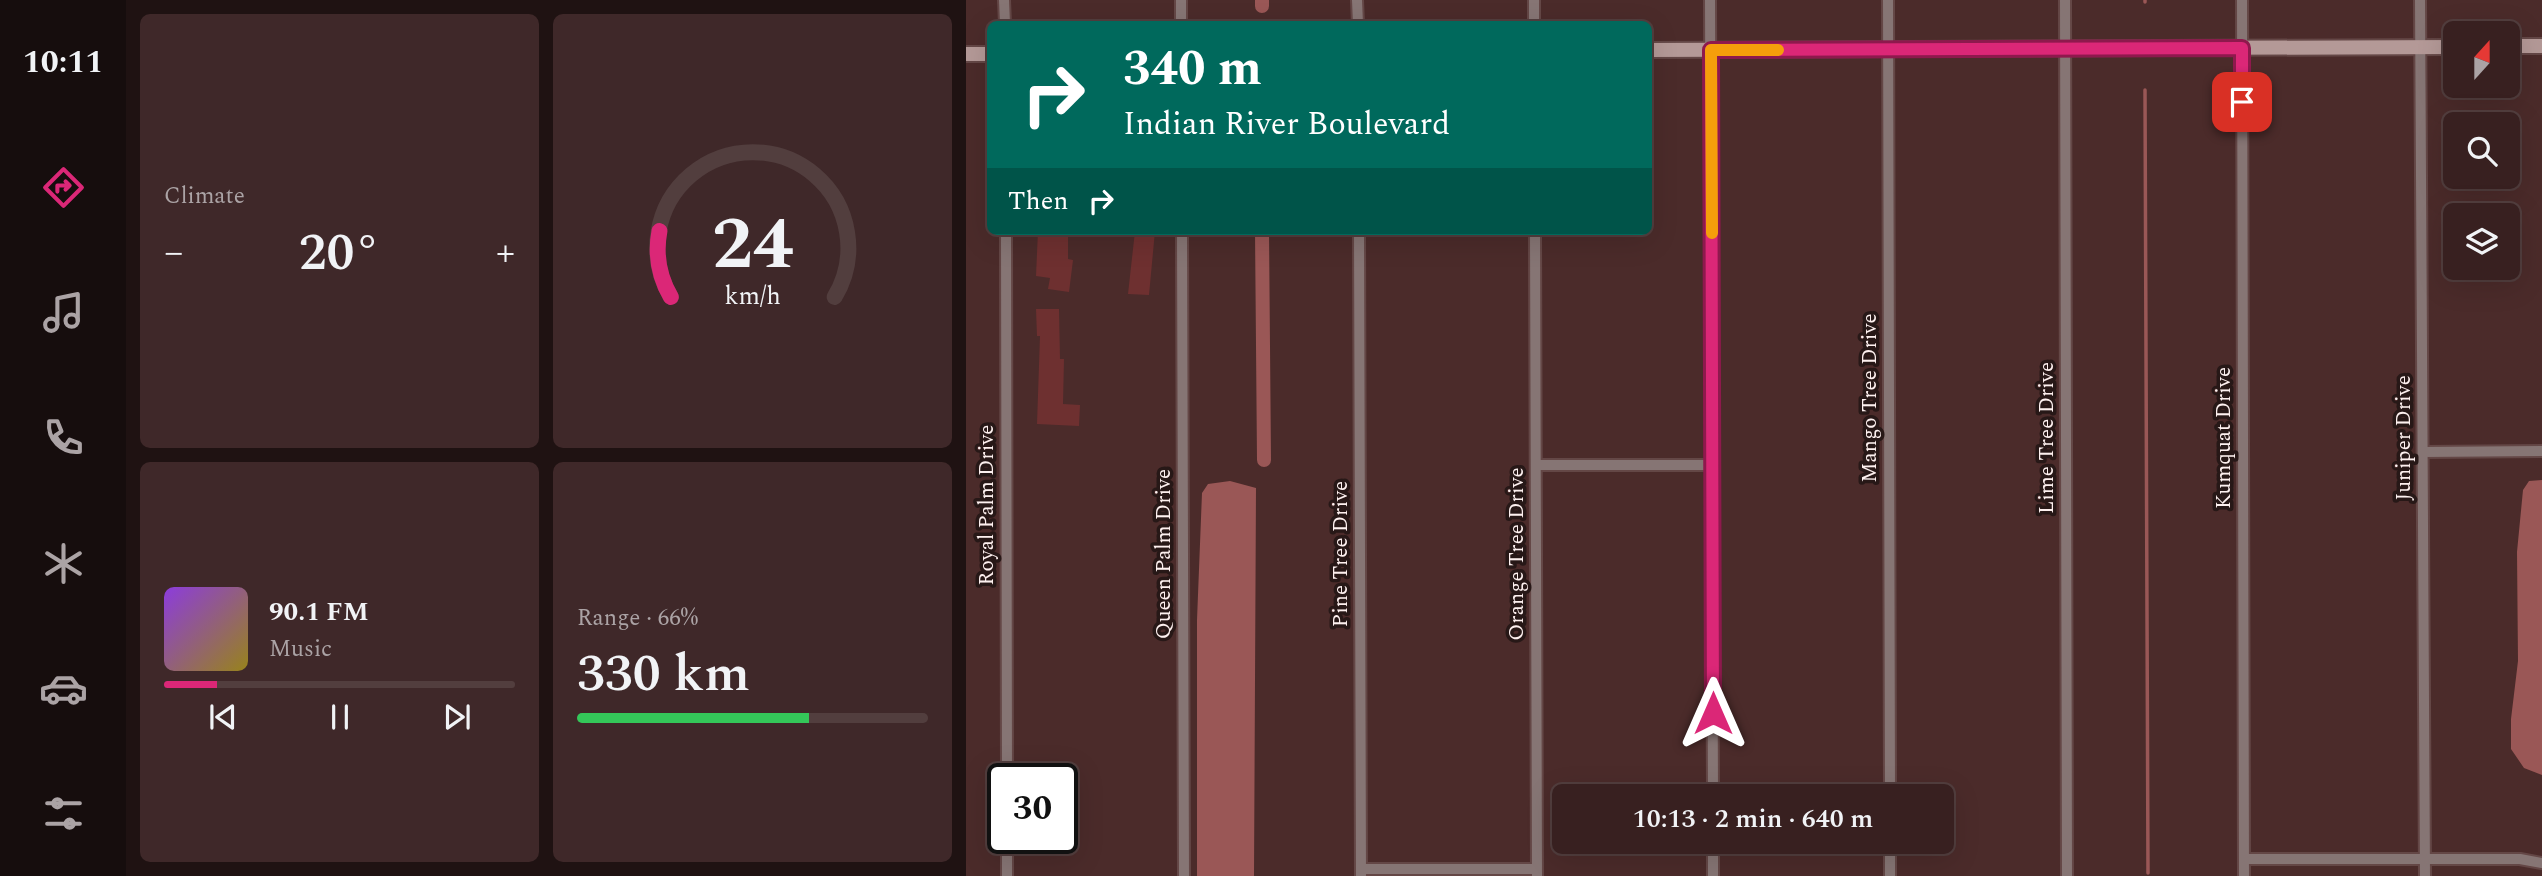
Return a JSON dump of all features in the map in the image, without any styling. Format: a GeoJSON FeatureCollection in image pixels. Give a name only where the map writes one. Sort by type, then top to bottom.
{"type":"FeatureCollection","features":[{"type":"Feature","properties":{"kind":"main road"},"geometry":{"type":"LineString","coordinates":[[2520,46],[2542,46]]}},
{"type":"Feature","properties":{"kind":"main road"},"geometry":{"type":"LineString","coordinates":[[1652,50],[2443,47]]}},
{"type":"Feature","properties":{"kind":"main road"},"geometry":{"type":"LineString","coordinates":[[966,54],[987,54]]}},
{"type":"Feature","properties":{"kind":"street"},"geometry":{"type":"LineString","coordinates":[[1004,0],[1005,21]]}},
{"type":"Feature","properties":{"kind":"street"},"geometry":{"type":"LineString","coordinates":[[1181,0],[1181,21]]}},
{"type":"Feature","properties":{"kind":"street"},"geometry":{"type":"LineString","coordinates":[[1357,0],[1358,21]]}},
{"type":"Feature","properties":{"kind":"street"},"geometry":{"type":"LineString","coordinates":[[1534,0],[1534,21]]}},
{"type":"Feature","properties":{"kind":"street"},"geometry":{"type":"LineString","coordinates":[[1710,0],[1713,784]]}},
{"type":"Feature","properties":{"kind":"street","name":"Mango Tree Drive"},"geometry":{"type":"LineString","coordinates":[[1888,0],[1890,784]]}},
{"type":"Feature","properties":{"kind":"street","name":"Lime Tree Drive"},"geometry":{"type":"LineString","coordinates":[[2065,0],[2067,876]]}},
{"type":"Feature","properties":{"kind":"street","name":"Kumquat Drive"},"geometry":{"type":"LineString","coordinates":[[2242,0],[2244,876]]}},
{"type":"Feature","properties":{"kind":"street","name":"Juniper Drive"},"geometry":{"type":"LineString","coordinates":[[2420,0],[2426,876]]}},
{"type":"Feature","properties":{"kind":"street","name":"Royal Palm Drive"},"geometry":{"type":"LineString","coordinates":[[1006,235],[1007,763]]}},
{"type":"Feature","properties":{"kind":"street","name":"Queen Palm Drive"},"geometry":{"type":"LineString","coordinates":[[1182,235],[1184,876]]}},
{"type":"Feature","properties":{"kind":"street","name":"Pine Tree Drive"},"geometry":{"type":"LineString","coordinates":[[1359,235],[1361,873]]}},
{"type":"Feature","properties":{"kind":"street","name":"Orange Tree Drive"},"geometry":{"type":"LineString","coordinates":[[1535,235],[1537,872]]}},
{"type":"Feature","properties":{"kind":"street"},"geometry":{"type":"LineString","coordinates":[[2423,452],[2542,451]]}},
{"type":"Feature","properties":{"kind":"street"},"geometry":{"type":"LineString","coordinates":[[1536,465],[1712,465]]}},
{"type":"Feature","properties":{"kind":"street"},"geometry":{"type":"LineString","coordinates":[[1007,854],[1007,876]]}},
{"type":"Feature","properties":{"kind":"street"},"geometry":{"type":"LineString","coordinates":[[1713,854],[1713,876]]}},
{"type":"Feature","properties":{"kind":"street"},"geometry":{"type":"LineString","coordinates":[[1890,854],[1890,876]]}},
{"type":"Feature","properties":{"kind":"street"},"geometry":{"type":"LineString","coordinates":[[2244,859],[2520,859],[2542,863]]}},
{"type":"Feature","properties":{"kind":"street"},"geometry":{"type":"LineString","coordinates":[[1361,873],[1537,872]]}},
{"type":"Feature","properties":{"kind":"shaded area"},"geometry":{"type":"Polygon","coordinates":[[[2542,480],[2542,775],[2524,768],[2511,749],[2511,719],[2518,661],[2517,552],[2523,490],[2529,481],[2542,480]]]}},
{"type":"Feature","properties":{"kind":"shaded area"},"geometry":{"type":"Polygon","coordinates":[[[1230,481],[1256,488],[1254,876],[1197,876],[1197,620],[1202,493],[1208,484],[1230,481]]]}},
{"type":"Feature","properties":{"kind":"building"},"geometry":{"type":"Polygon","coordinates":[[[1038,235],[1068,235],[1068,259],[1073,260],[1069,292],[1048,289],[1050,278],[1036,276],[1038,235]]]}},
{"type":"Feature","properties":{"kind":"building"},"geometry":{"type":"Polygon","coordinates":[[[1135,235],[1155,235],[1149,295],[1128,294],[1135,235]]]}},
{"type":"Feature","properties":{"kind":"building"},"geometry":{"type":"Polygon","coordinates":[[[1036,309],[1059,309],[1060,359],[1064,359],[1063,404],[1080,405],[1079,426],[1037,424],[1040,336],[1037,336],[1036,309]]]}},
{"type":"Feature","properties":{"kind":"waterway"},"geometry":{"type":"LineString","coordinates":[[1262,0],[1262,6]]}},
{"type":"Feature","properties":{"kind":"waterway"},"geometry":{"type":"LineString","coordinates":[[2145,90],[2148,873]]}},
{"type":"Feature","properties":{"kind":"waterway"},"geometry":{"type":"LineString","coordinates":[[1262,235],[1264,460]]}},
{"type":"Feature","properties":{"kind":"slow traffic"},"geometry":{"type":"LineString","coordinates":[[1712,233],[1711,50],[1778,50]]}},
{"type":"Feature","properties":{"kind":"route"},"geometry":{"type":"LineString","coordinates":[[1713,713],[1711,50],[2242,48],[2242,102]]}}]}
